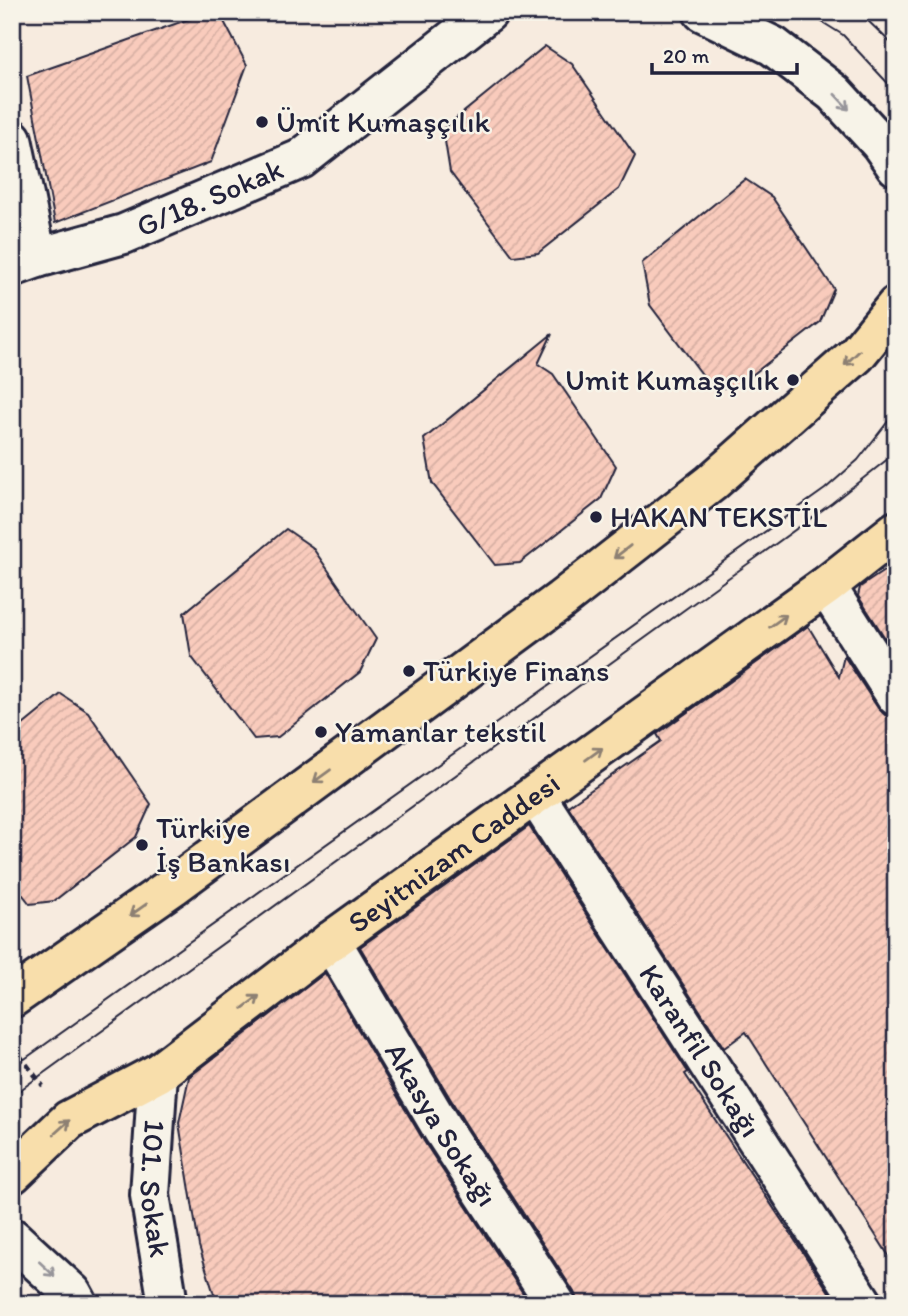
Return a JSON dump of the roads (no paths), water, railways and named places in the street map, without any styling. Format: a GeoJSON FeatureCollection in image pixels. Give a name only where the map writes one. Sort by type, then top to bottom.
{"type":"FeatureCollection","features":[{"type":"Feature","properties":{"kind":"main road"},"geometry":{"type":"LineString","coordinates":[[12,998],[173,886],[593,575],[710,483],[856,355],[896,306]]}},
{"type":"Feature","properties":{"kind":"main road","name":"Seyitnizam Caddesi"},"geometry":{"type":"LineString","coordinates":[[12,1174],[69,1120],[158,1073],[331,942],[826,586],[896,531]]}},
{"type":"Feature","properties":{"kind":"street","name":"G/18. Sokak"},"geometry":{"type":"LineString","coordinates":[[25,263],[124,234],[301,159],[488,12]]}},
{"type":"Feature","properties":{"kind":"street"},"geometry":{"type":"LineString","coordinates":[[703,12],[773,46],[834,93],[880,143],[896,166]]}},
{"type":"Feature","properties":{"kind":"street"},"geometry":{"type":"LineString","coordinates":[[12,139],[25,263]]}},
{"type":"Feature","properties":{"kind":"street"},"geometry":{"type":"LineString","coordinates":[[826,586],[896,696]]}},
{"type":"Feature","properties":{"kind":"street","name":"Karanfil Sokağı"},"geometry":{"type":"LineString","coordinates":[[536,796],[863,1304]]}},
{"type":"Feature","properties":{"kind":"street","name":"Akasya Sokağı"},"geometry":{"type":"LineString","coordinates":[[331,942],[444,1132],[556,1304]]}},
{"type":"Feature","properties":{"kind":"street","name":"101. Sokak"},"geometry":{"type":"LineString","coordinates":[[158,1073],[150,1195],[168,1304]]}},
{"type":"Feature","properties":{"kind":"street"},"geometry":{"type":"LineString","coordinates":[[12,1238],[72,1293],[78,1304]]}},
{"type":"Feature","properties":{"kind":"tram line"},"geometry":{"type":"LineString","coordinates":[[806,12],[843,35],[896,92]]}},
{"type":"Feature","properties":{"kind":"tram line"},"geometry":{"type":"LineString","coordinates":[[859,12],[896,48]]}},
{"type":"Feature","properties":{"kind":"tram line"},"geometry":{"type":"LineString","coordinates":[[12,1068],[825,489],[858,460],[896,411]]}},
{"type":"Feature","properties":{"kind":"tram line"},"geometry":{"type":"LineString","coordinates":[[12,1096],[832,503],[889,458],[896,447]]}},
{"type":"Feature","properties":{"kind":"place","name":"Ümit Kumaşçılık"},"geometry":{"type":"Point","coordinates":[262,122]}},
{"type":"Feature","properties":{"kind":"place","name":"Umit Kumaşçılık"},"geometry":{"type":"Point","coordinates":[793,380]}},
{"type":"Feature","properties":{"kind":"place","name":"HAKAN TEKSTİL"},"geometry":{"type":"Point","coordinates":[596,517]}},
{"type":"Feature","properties":{"kind":"place","name":"Türkiye Finans"},"geometry":{"type":"Point","coordinates":[409,671]}},
{"type":"Feature","properties":{"kind":"place","name":"Yamanlar tekstil"},"geometry":{"type":"Point","coordinates":[321,732]}},
{"type":"Feature","properties":{"kind":"place","name":"Türkiye İş Bankası"},"geometry":{"type":"Point","coordinates":[142,845]}}]}
